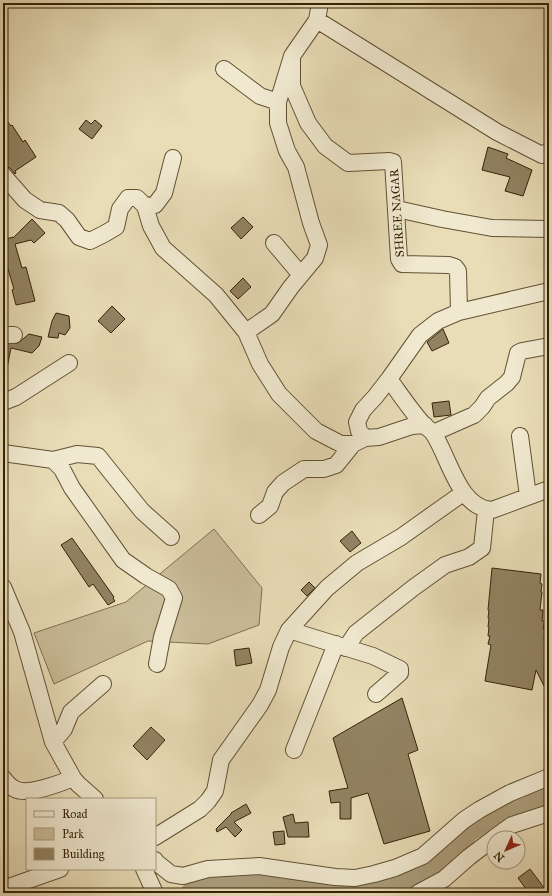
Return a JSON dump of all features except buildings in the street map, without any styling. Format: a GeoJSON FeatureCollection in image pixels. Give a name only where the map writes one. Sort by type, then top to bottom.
{"type":"FeatureCollection","features":[{"type":"Feature","properties":{"kind":"street"},"geometry":{"type":"LineString","coordinates":[[246,332],[272,314],[315,258],[318,245],[296,167],[287,151],[278,123],[278,102],[292,56],[317,20],[320,3]]}},
{"type":"Feature","properties":{"kind":"street"},"geometry":{"type":"LineString","coordinates":[[317,20],[497,132],[542,155],[549,151]]}},
{"type":"Feature","properties":{"kind":"street","name":"SHREE NAGAR"},"geometry":{"type":"LineString","coordinates":[[292,56],[292,86],[308,124],[325,146],[348,163],[393,162],[399,259],[402,264],[449,265],[455,267],[458,271],[459,312]]}},
{"type":"Feature","properties":{"kind":"street"},"geometry":{"type":"LineString","coordinates":[[224,69],[260,96],[278,102]]}},
{"type":"Feature","properties":{"kind":"street"},"geometry":{"type":"LineString","coordinates":[[145,206],[155,205],[164,193],[173,158]]}},
{"type":"Feature","properties":{"kind":"street"},"geometry":{"type":"LineString","coordinates":[[3,175],[25,200],[40,210],[59,213],[67,220],[79,237],[90,241],[116,226],[120,209],[128,198],[136,198],[145,206],[151,226],[163,248],[216,295],[246,332],[260,364],[279,394],[316,431],[340,444],[379,437],[412,426],[429,429],[474,415],[482,408],[488,398],[507,383],[512,377],[518,353],[549,346]]}},
{"type":"Feature","properties":{"kind":"street"},"geometry":{"type":"LineString","coordinates":[[397,209],[492,228],[549,229]]}},
{"type":"Feature","properties":{"kind":"street"},"geometry":{"type":"LineString","coordinates":[[274,243],[301,275]]}},
{"type":"Feature","properties":{"kind":"street"},"geometry":{"type":"LineString","coordinates":[[259,515],[270,506],[275,492],[283,483],[304,469],[324,469],[336,465],[359,441],[357,422],[363,410],[389,379],[420,335],[438,321],[459,312],[549,291]]}},
{"type":"Feature","properties":{"kind":"street"},"geometry":{"type":"LineString","coordinates":[[3,402],[16,397],[68,363]]}},
{"type":"Feature","properties":{"kind":"street"},"geometry":{"type":"LineString","coordinates":[[389,379],[429,429],[463,493],[471,500],[486,510],[492,510],[549,489]]}},
{"type":"Feature","properties":{"kind":"street"},"geometry":{"type":"LineString","coordinates":[[520,436],[528,496]]}},
{"type":"Feature","properties":{"kind":"street"},"geometry":{"type":"LineString","coordinates":[[3,453],[53,460],[77,454],[98,456],[142,511],[171,537]]}},
{"type":"Feature","properties":{"kind":"street"},"geometry":{"type":"LineString","coordinates":[[53,460],[62,469],[72,488],[123,560],[146,576],[169,589],[174,598],[162,637],[157,664]]}},
{"type":"Feature","properties":{"kind":"street"},"geometry":{"type":"LineString","coordinates":[[156,836],[200,810],[212,796],[215,791],[222,760],[260,705],[268,690],[281,647],[289,630],[327,588],[357,563],[401,537],[463,493]]}},
{"type":"Feature","properties":{"kind":"street"},"geometry":{"type":"LineString","coordinates":[[294,750],[341,646],[413,588],[445,565],[469,557],[482,548],[486,510]]}},
{"type":"Feature","properties":{"kind":"street"},"geometry":{"type":"LineString","coordinates":[[3,587],[9,620],[22,632],[53,742],[73,778],[94,798]]}},
{"type":"Feature","properties":{"kind":"street"},"geometry":{"type":"LineString","coordinates":[[289,630],[373,656],[400,669],[400,673],[376,694]]}},
{"type":"Feature","properties":{"kind":"street"},"geometry":{"type":"LineString","coordinates":[[53,742],[64,729],[71,712],[103,684]]}},
{"type":"Feature","properties":{"kind":"street"},"geometry":{"type":"LineString","coordinates":[[156,861],[171,874],[183,876],[208,869],[259,866],[335,877],[355,878],[374,874],[395,868],[423,856],[464,820],[479,810],[510,793],[549,777]]}},
{"type":"Feature","properties":{"kind":"street"},"geometry":{"type":"LineString","coordinates":[[3,778],[15,789],[24,792],[59,784],[73,778]]}},
{"type":"Feature","properties":{"kind":"street"},"geometry":{"type":"LineString","coordinates":[[505,830],[512,825],[549,813]]}},
{"type":"Feature","properties":{"kind":"street"},"geometry":{"type":"LineString","coordinates":[[418,893],[444,879],[486,844]]}},
{"type":"Feature","properties":{"kind":"street"},"geometry":{"type":"LineString","coordinates":[[7,890],[57,870]]}},
{"type":"Feature","properties":{"kind":"green space"},"geometry":{"type":"Polygon","coordinates":[[[214,529],[262,588],[259,625],[208,644],[148,641],[54,684],[34,633],[126,602],[214,529]]]}},
{"type":"Feature","properties":{"kind":"waterway"},"geometry":{"type":"LineString","coordinates":[[190,893],[196,890],[238,884],[323,884],[360,889],[387,885],[413,877],[444,858],[469,832],[493,816],[549,793]]}}]}
